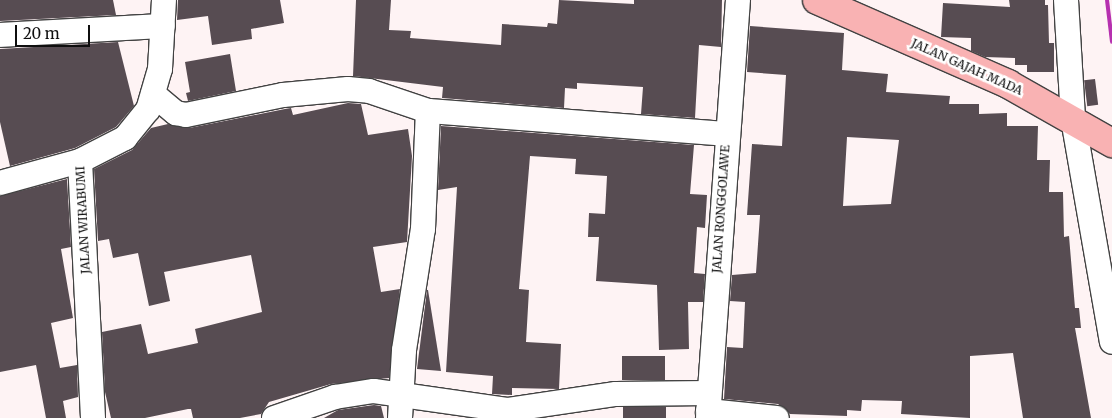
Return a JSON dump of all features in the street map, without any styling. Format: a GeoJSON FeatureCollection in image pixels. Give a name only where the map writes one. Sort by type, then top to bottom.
{"type":"FeatureCollection","features":[{"type":"Feature","properties":{"kind":"street","name":"JALAN WIRABUMI"},"geometry":{"type":"LineString","coordinates":[[93,418],[80,161],[125,138],[148,110],[160,69],[164,0]]}},
{"type":"Feature","properties":{"kind":"street","name":"JALAN RONGGOLAWE"},"geometry":{"type":"LineString","coordinates":[[708,407],[726,134],[738,0]]}},
{"type":"Feature","properties":{"kind":"street","name":"JALAN GAJAH MADA"},"geometry":{"type":"LineString","coordinates":[[816,0],[1008,84],[1073,119],[1112,143]]}},
{"type":"Feature","properties":{"kind":"street"},"geometry":{"type":"LineString","coordinates":[[1066,0],[1073,119],[1112,342]]}},
{"type":"Feature","properties":{"kind":"street"},"geometry":{"type":"LineString","coordinates":[[0,35],[163,26]]}},
{"type":"Feature","properties":{"kind":"street"},"geometry":{"type":"LineString","coordinates":[[153,94],[176,113],[186,115],[283,95],[348,89],[369,91],[428,111],[726,134]]}},
{"type":"Feature","properties":{"kind":"street"},"geometry":{"type":"LineString","coordinates":[[400,418],[400,394],[423,229],[428,111]]}},
{"type":"Feature","properties":{"kind":"street"},"geometry":{"type":"LineString","coordinates":[[0,182],[80,161]]}},
{"type":"Feature","properties":{"kind":"street"},"geometry":{"type":"LineString","coordinates":[[274,418],[335,397],[374,391],[507,410],[616,394],[777,418]]}},
{"type":"Feature","properties":{"kind":"building"},"geometry":{"type":"Polygon","coordinates":[[[0,0],[113,0],[116,15],[0,21],[0,0]]]}},
{"type":"Feature","properties":{"kind":"building"},"geometry":{"type":"Polygon","coordinates":[[[178,0],[280,0],[284,23],[251,29],[252,39],[212,45],[208,16],[177,20],[178,0]]]}},
{"type":"Feature","properties":{"kind":"building"},"geometry":{"type":"Polygon","coordinates":[[[356,0],[391,0],[389,30],[411,31],[410,38],[501,45],[502,24],[547,27],[548,23],[557,24],[559,0],[634,4],[634,0],[722,0],[721,47],[699,45],[695,118],[641,114],[643,87],[577,83],[577,89],[565,88],[564,108],[442,98],[443,87],[353,76],[356,0]]]}},
{"type":"Feature","properties":{"kind":"building"},"geometry":{"type":"Polygon","coordinates":[[[1009,0],[1045,0],[1045,5],[1048,5],[1049,43],[1054,43],[1054,72],[1027,72],[1027,65],[1015,65],[1015,58],[985,57],[971,51],[971,38],[941,37],[943,3],[1010,7],[1009,0]]]}},
{"type":"Feature","properties":{"kind":"building"},"geometry":{"type":"Polygon","coordinates":[[[750,26],[844,33],[842,70],[888,74],[886,92],[950,96],[949,104],[979,104],[979,114],[1007,113],[1007,126],[1038,126],[1037,160],[1050,160],[1049,192],[1063,192],[1064,237],[1069,236],[1075,308],[1079,308],[1081,328],[1075,328],[1091,418],[1023,418],[1013,353],[970,356],[970,418],[901,414],[902,401],[862,400],[861,411],[847,410],[847,416],[790,414],[778,404],[724,399],[727,347],[743,348],[745,302],[730,301],[732,275],[756,273],[760,215],[747,215],[752,144],[782,146],[786,75],[747,72],[750,26]],[[847,137],[843,206],[891,204],[899,140],[847,137]]]}},
{"type":"Feature","properties":{"kind":"building"},"geometry":{"type":"Polygon","coordinates":[[[118,42],[134,106],[116,127],[75,148],[10,166],[0,122],[0,49],[118,42]]]}},
{"type":"Feature","properties":{"kind":"building"},"geometry":{"type":"Polygon","coordinates":[[[230,54],[236,91],[188,101],[186,93],[190,92],[185,62],[230,54]]]}},
{"type":"Feature","properties":{"kind":"building"},"geometry":{"type":"Polygon","coordinates":[[[1095,79],[1098,105],[1087,106],[1084,80],[1095,79]]]}},
{"type":"Feature","properties":{"kind":"building"},"geometry":{"type":"Polygon","coordinates":[[[348,103],[361,104],[368,135],[408,129],[412,156],[407,242],[373,247],[381,292],[400,289],[389,378],[331,384],[269,402],[261,414],[240,418],[193,418],[191,409],[188,409],[145,418],[111,418],[105,392],[102,332],[141,324],[148,354],[198,343],[195,329],[262,312],[251,255],[164,272],[170,301],[149,306],[138,253],[113,258],[109,239],[98,241],[94,169],[132,150],[151,128],[168,124],[189,128],[291,108],[293,115],[348,103]]]}},
{"type":"Feature","properties":{"kind":"building"},"geometry":{"type":"Polygon","coordinates":[[[441,126],[694,145],[690,194],[707,195],[705,228],[697,227],[694,273],[705,274],[703,302],[688,302],[689,349],[659,350],[657,285],[596,281],[599,237],[588,237],[589,213],[605,214],[607,176],[575,174],[576,159],[530,156],[519,289],[529,290],[526,342],[561,344],[559,389],[512,388],[512,395],[492,394],[493,376],[446,372],[457,187],[438,190],[441,126]]]}},
{"type":"Feature","properties":{"kind":"building"},"geometry":{"type":"Polygon","coordinates":[[[67,179],[71,247],[61,249],[73,318],[51,323],[60,368],[77,365],[78,397],[63,401],[66,418],[46,418],[36,365],[0,372],[0,196],[67,179]]]}},
{"type":"Feature","properties":{"kind":"building"},"geometry":{"type":"Polygon","coordinates":[[[428,290],[441,371],[417,369],[428,290]]]}},
{"type":"Feature","properties":{"kind":"building"},"geometry":{"type":"Polygon","coordinates":[[[622,356],[665,356],[665,380],[622,380],[622,356]]]}},
{"type":"Feature","properties":{"kind":"building"},"geometry":{"type":"Polygon","coordinates":[[[374,405],[381,406],[384,418],[324,418],[338,410],[374,405]]]}},
{"type":"Feature","properties":{"kind":"building"},"geometry":{"type":"Polygon","coordinates":[[[623,407],[666,407],[666,418],[623,418],[623,407]]]}},
{"type":"Feature","properties":{"kind":"railway"},"geometry":{"type":"LineString","coordinates":[[1107,0],[1112,42]]}}]}
